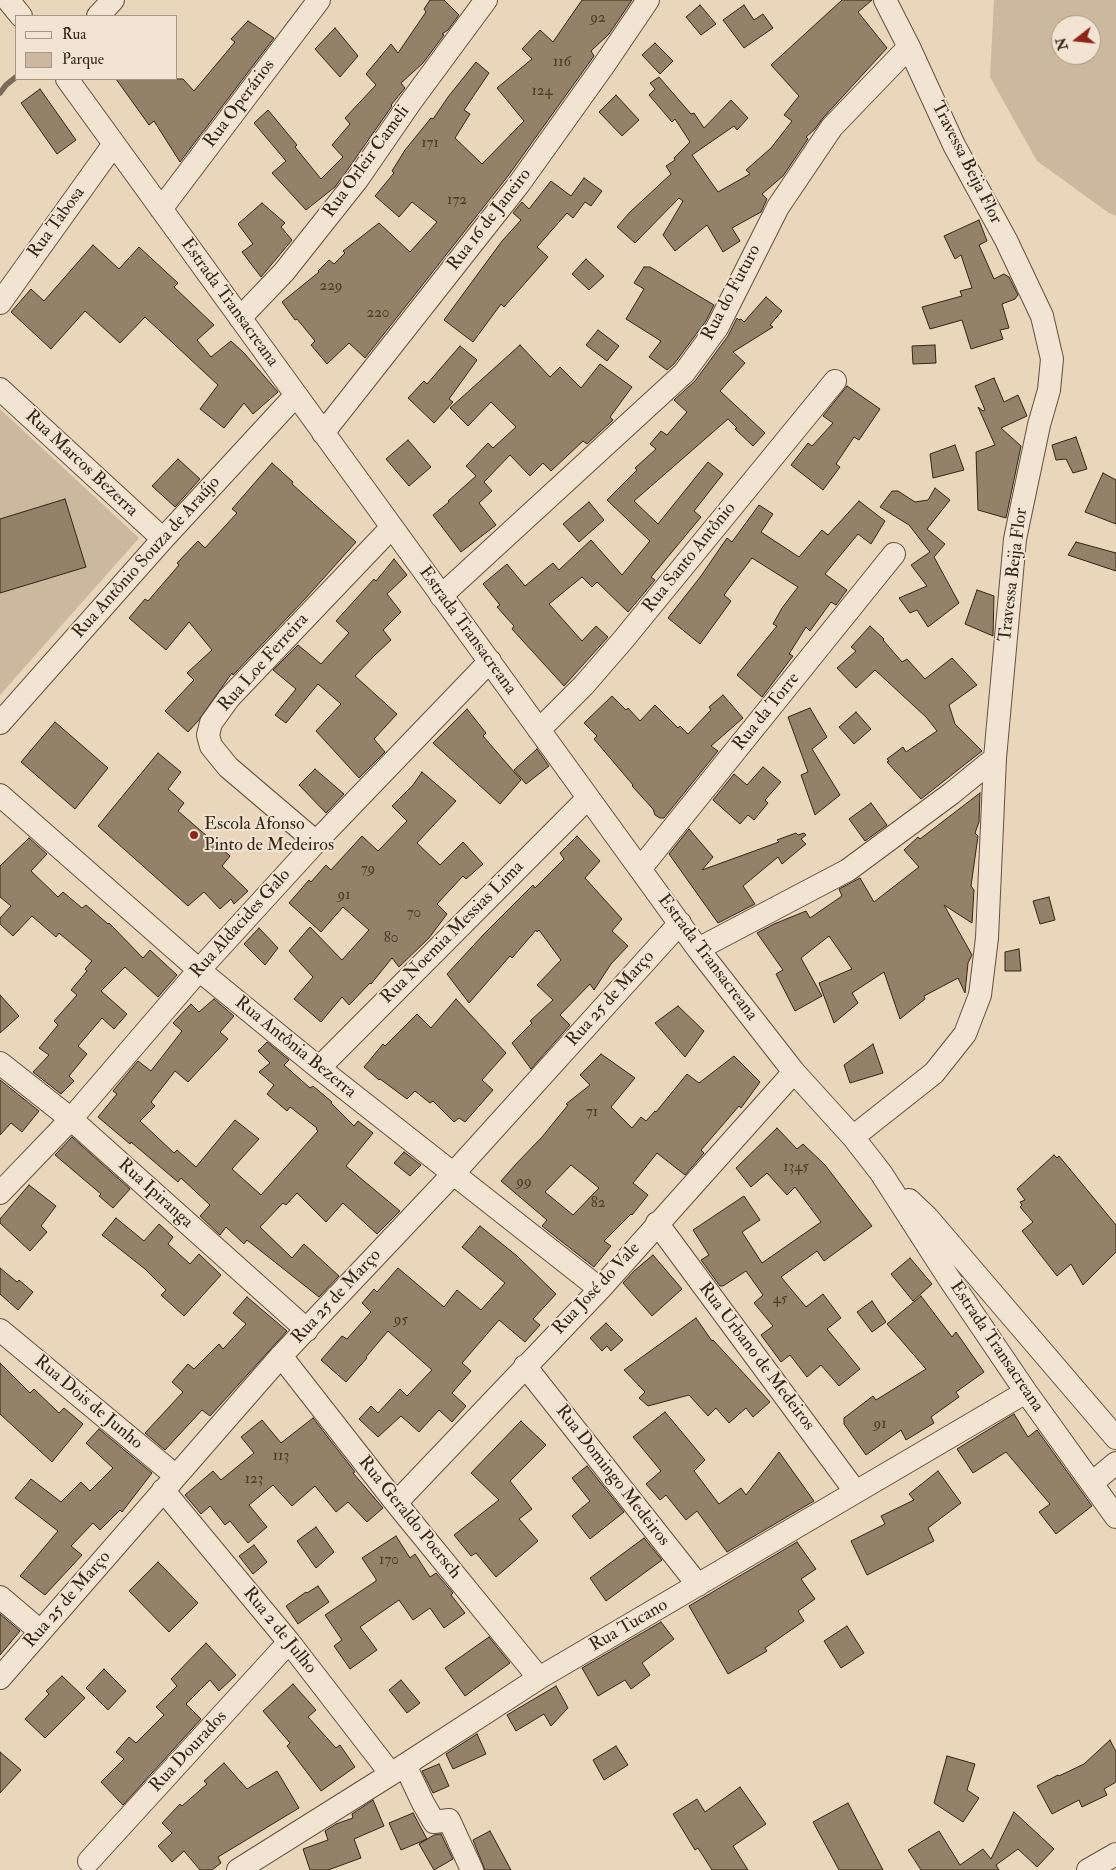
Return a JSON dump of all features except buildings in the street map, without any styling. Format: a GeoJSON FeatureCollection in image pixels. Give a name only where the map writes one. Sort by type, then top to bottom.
{"type":"FeatureCollection","features":[{"type":"Feature","properties":{"kind":"street"},"geometry":{"type":"LineString","coordinates":[[8,0],[20,15]]}},
{"type":"Feature","properties":{"kind":"street"},"geometry":{"type":"LineString","coordinates":[[99,15],[113,0]]}},
{"type":"Feature","properties":{"kind":"street","name":"Rua Operários"},"geometry":{"type":"LineString","coordinates":[[161,208],[319,0]]}},
{"type":"Feature","properties":{"kind":"street","name":"Rua Orleir Cameli"},"geometry":{"type":"LineString","coordinates":[[240,318],[284,272],[357,180],[410,103],[486,0]]}},
{"type":"Feature","properties":{"kind":"street","name":"Rua 16 de Janeiro"},"geometry":{"type":"LineString","coordinates":[[323,433],[519,184],[648,0]]}},
{"type":"Feature","properties":{"kind":"street","name":"Travessa Beija Flor"},"geometry":{"type":"LineString","coordinates":[[853,1137],[934,1073],[965,1034],[980,995],[987,938],[995,758],[1015,539],[1039,425],[1049,390],[1052,359],[1042,316],[1006,240],[954,145],[909,48],[884,0]]}},
{"type":"Feature","properties":{"kind":"street","name":"Rua do Futuro"},"geometry":{"type":"LineString","coordinates":[[441,596],[684,373],[717,328],[778,207],[832,127],[909,48]]}},
{"type":"Feature","properties":{"kind":"street","name":"Estrada Transacreana"},"geometry":{"type":"LineString","coordinates":[[68,80],[698,949],[794,1072],[853,1137],[881,1173],[948,1277],[1026,1392],[1114,1511]]}},
{"type":"Feature","properties":{"kind":"street","name":"Rua Tabosa"},"geometry":{"type":"LineString","coordinates":[[0,303],[114,144]]}},
{"type":"Feature","properties":{"kind":"street","name":"Rua Santo Antônio"},"geometry":{"type":"LineString","coordinates":[[539,730],[584,686],[624,640],[835,381]]}},
{"type":"Feature","properties":{"kind":"street","name":"Rua Marcos Bezerra"},"geometry":{"type":"LineString","coordinates":[[0,389],[163,539]]}},
{"type":"Feature","properties":{"kind":"street","name":"Rua Antônio Souza de Araújo"},"geometry":{"type":"LineString","coordinates":[[0,723],[163,539],[296,395]]}},
{"type":"Feature","properties":{"kind":"street","name":"Rua Loe Ferreira"},"geometry":{"type":"LineString","coordinates":[[316,842],[228,767],[211,746],[208,735],[211,723],[229,698],[392,527]]}},
{"type":"Feature","properties":{"kind":"street","name":"Rua da Torre"},"geometry":{"type":"LineString","coordinates":[[640,869],[894,554]]}},
{"type":"Feature","properties":{"kind":"street","name":"Rua Aldacides Galo"},"geometry":{"type":"LineString","coordinates":[[0,1194],[71,1119],[199,970],[316,842],[490,661]]}},
{"type":"Feature","properties":{"kind":"street"},"geometry":{"type":"LineString","coordinates":[[698,949],[848,870],[952,793],[995,758]]}},
{"type":"Feature","properties":{"kind":"street","name":"Rua Antônia Bezerra"},"geometry":{"type":"LineString","coordinates":[[0,795],[199,970],[319,1068],[600,1289]]}},
{"type":"Feature","properties":{"kind":"street","name":"Rua Noemia Messias Lima"},"geometry":{"type":"LineString","coordinates":[[319,1068],[588,798]]}},
{"type":"Feature","properties":{"kind":"street","name":"Rua 25 de Março"},"geometry":{"type":"LineString","coordinates":[[0,1678],[281,1356],[453,1174],[680,923]]}},
{"type":"Feature","properties":{"kind":"street","name":"Rua Ipiranga"},"geometry":{"type":"LineString","coordinates":[[0,1063],[71,1119],[307,1330]]}},
{"type":"Feature","properties":{"kind":"street","name":"Rua José do Vale"},"geometry":{"type":"LineString","coordinates":[[396,1503],[600,1289],[794,1072]]}},
{"type":"Feature","properties":{"kind":"street","name":"Estrada Transacreana"},"geometry":{"type":"LineString","coordinates":[[881,1173],[927,1218],[1116,1438]]}},
{"type":"Feature","properties":{"kind":"street","name":"Rua Urbano de Medeiros"},"geometry":{"type":"LineString","coordinates":[[657,1223],[856,1491]]}},
{"type":"Feature","properties":{"kind":"street","name":"Rua Dois de Junho"},"geometry":{"type":"LineString","coordinates":[[0,1330],[170,1483]]}},
{"type":"Feature","properties":{"kind":"street","name":"Rua Geraldo Poersch"},"geometry":{"type":"LineString","coordinates":[[281,1356],[396,1503],[539,1678]]}},
{"type":"Feature","properties":{"kind":"street","name":"Rua Domingo Medeiros"},"geometry":{"type":"LineString","coordinates":[[525,1366],[698,1586]]}},
{"type":"Feature","properties":{"kind":"street","name":"Rua Tucano"},"geometry":{"type":"LineString","coordinates":[[238,1870],[398,1770],[539,1678],[1026,1392]]}},
{"type":"Feature","properties":{"kind":"street"},"geometry":{"type":"LineString","coordinates":[[1092,1483],[1116,1463]]}},
{"type":"Feature","properties":{"kind":"street","name":"Rua 2 de Julho"},"geometry":{"type":"LineString","coordinates":[[170,1483],[289,1642],[398,1770],[423,1803],[434,1822],[449,1820],[472,1870]]}},
{"type":"Feature","properties":{"kind":"street"},"geometry":{"type":"LineString","coordinates":[[0,1597],[40,1632]]}},
{"type":"Feature","properties":{"kind":"street","name":"Rua Dourados"},"geometry":{"type":"LineString","coordinates":[[88,1861],[289,1642]]}},
{"type":"Feature","properties":{"kind":"street"},"geometry":{"type":"LineString","coordinates":[[1088,1870],[1116,1854]]}},
{"type":"Feature","properties":{"kind":"green space"},"geometry":{"type":"Polygon","coordinates":[[[994,0],[1116,0],[1116,216],[1109,213],[1037,161],[990,77],[994,0]]]}},
{"type":"Feature","properties":{"kind":"green space"},"geometry":{"type":"Polygon","coordinates":[[[0,409],[139,538],[0,695],[0,409]]]}},
{"type":"Feature","properties":{"kind":"waterway"},"geometry":{"type":"LineString","coordinates":[[0,93],[15,78]]}},
{"type":"Feature","properties":{"kind":"place","name":"Escola Afonso Pinto de Medeiros"},"geometry":{"type":"Point","coordinates":[194,835]}}]}
